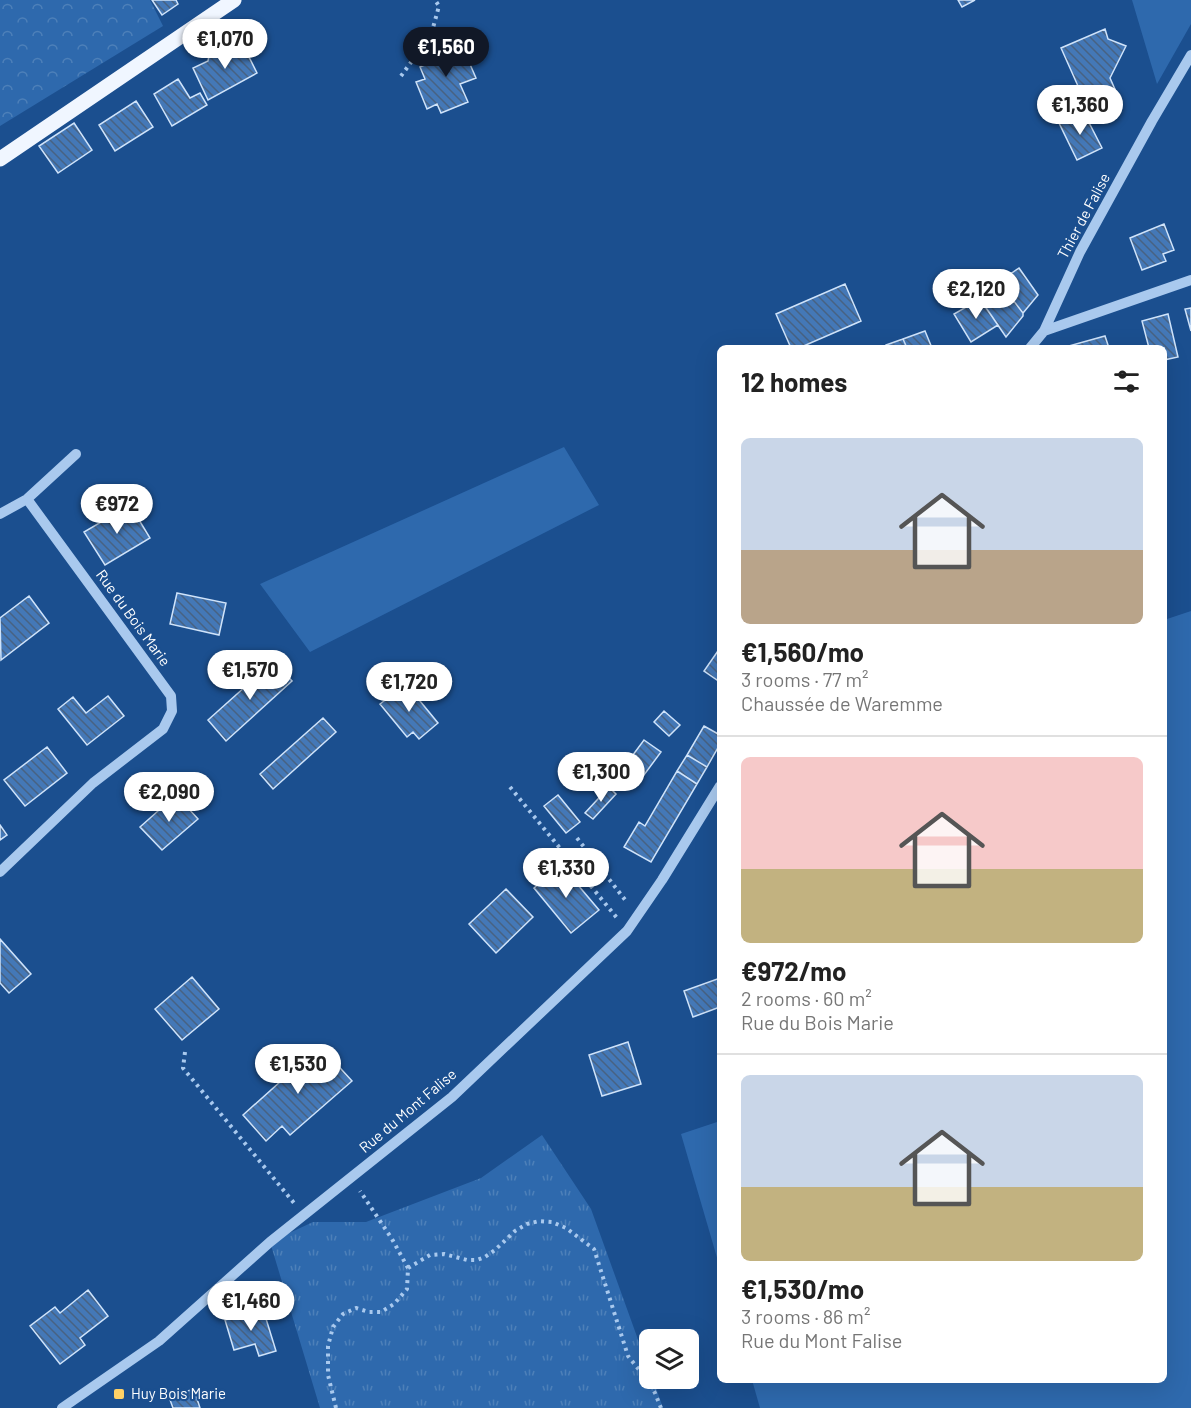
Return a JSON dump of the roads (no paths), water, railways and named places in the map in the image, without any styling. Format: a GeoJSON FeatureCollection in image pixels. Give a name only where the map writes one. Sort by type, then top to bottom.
{"type":"FeatureCollection","features":[{"type":"Feature","properties":{"kind":"main road"},"geometry":{"type":"LineString","coordinates":[[0,159],[234,0]]}},
{"type":"Feature","properties":{"kind":"street","name":"Thier de Falise"},"geometry":{"type":"LineString","coordinates":[[1044,331],[1080,252],[1191,55]]}},
{"type":"Feature","properties":{"kind":"street"},"geometry":{"type":"LineString","coordinates":[[1032,345],[1044,331],[1191,280]]}},
{"type":"Feature","properties":{"kind":"street"},"geometry":{"type":"LineString","coordinates":[[0,514],[27,499],[76,454]]}},
{"type":"Feature","properties":{"kind":"street","name":"Rue du Bois Marie"},"geometry":{"type":"LineString","coordinates":[[0,872],[93,783],[163,729],[172,711],[171,696],[27,499]]}},
{"type":"Feature","properties":{"kind":"street","name":"Rue du Mont Falise"},"geometry":{"type":"LineString","coordinates":[[62,1408],[159,1341],[270,1242],[452,1097],[627,930],[662,880],[717,791]]}},
{"type":"Feature","properties":{"kind":"place","name":"Huy Bois Marie"},"geometry":{"type":"Point","coordinates":[119,1394]}}]}
